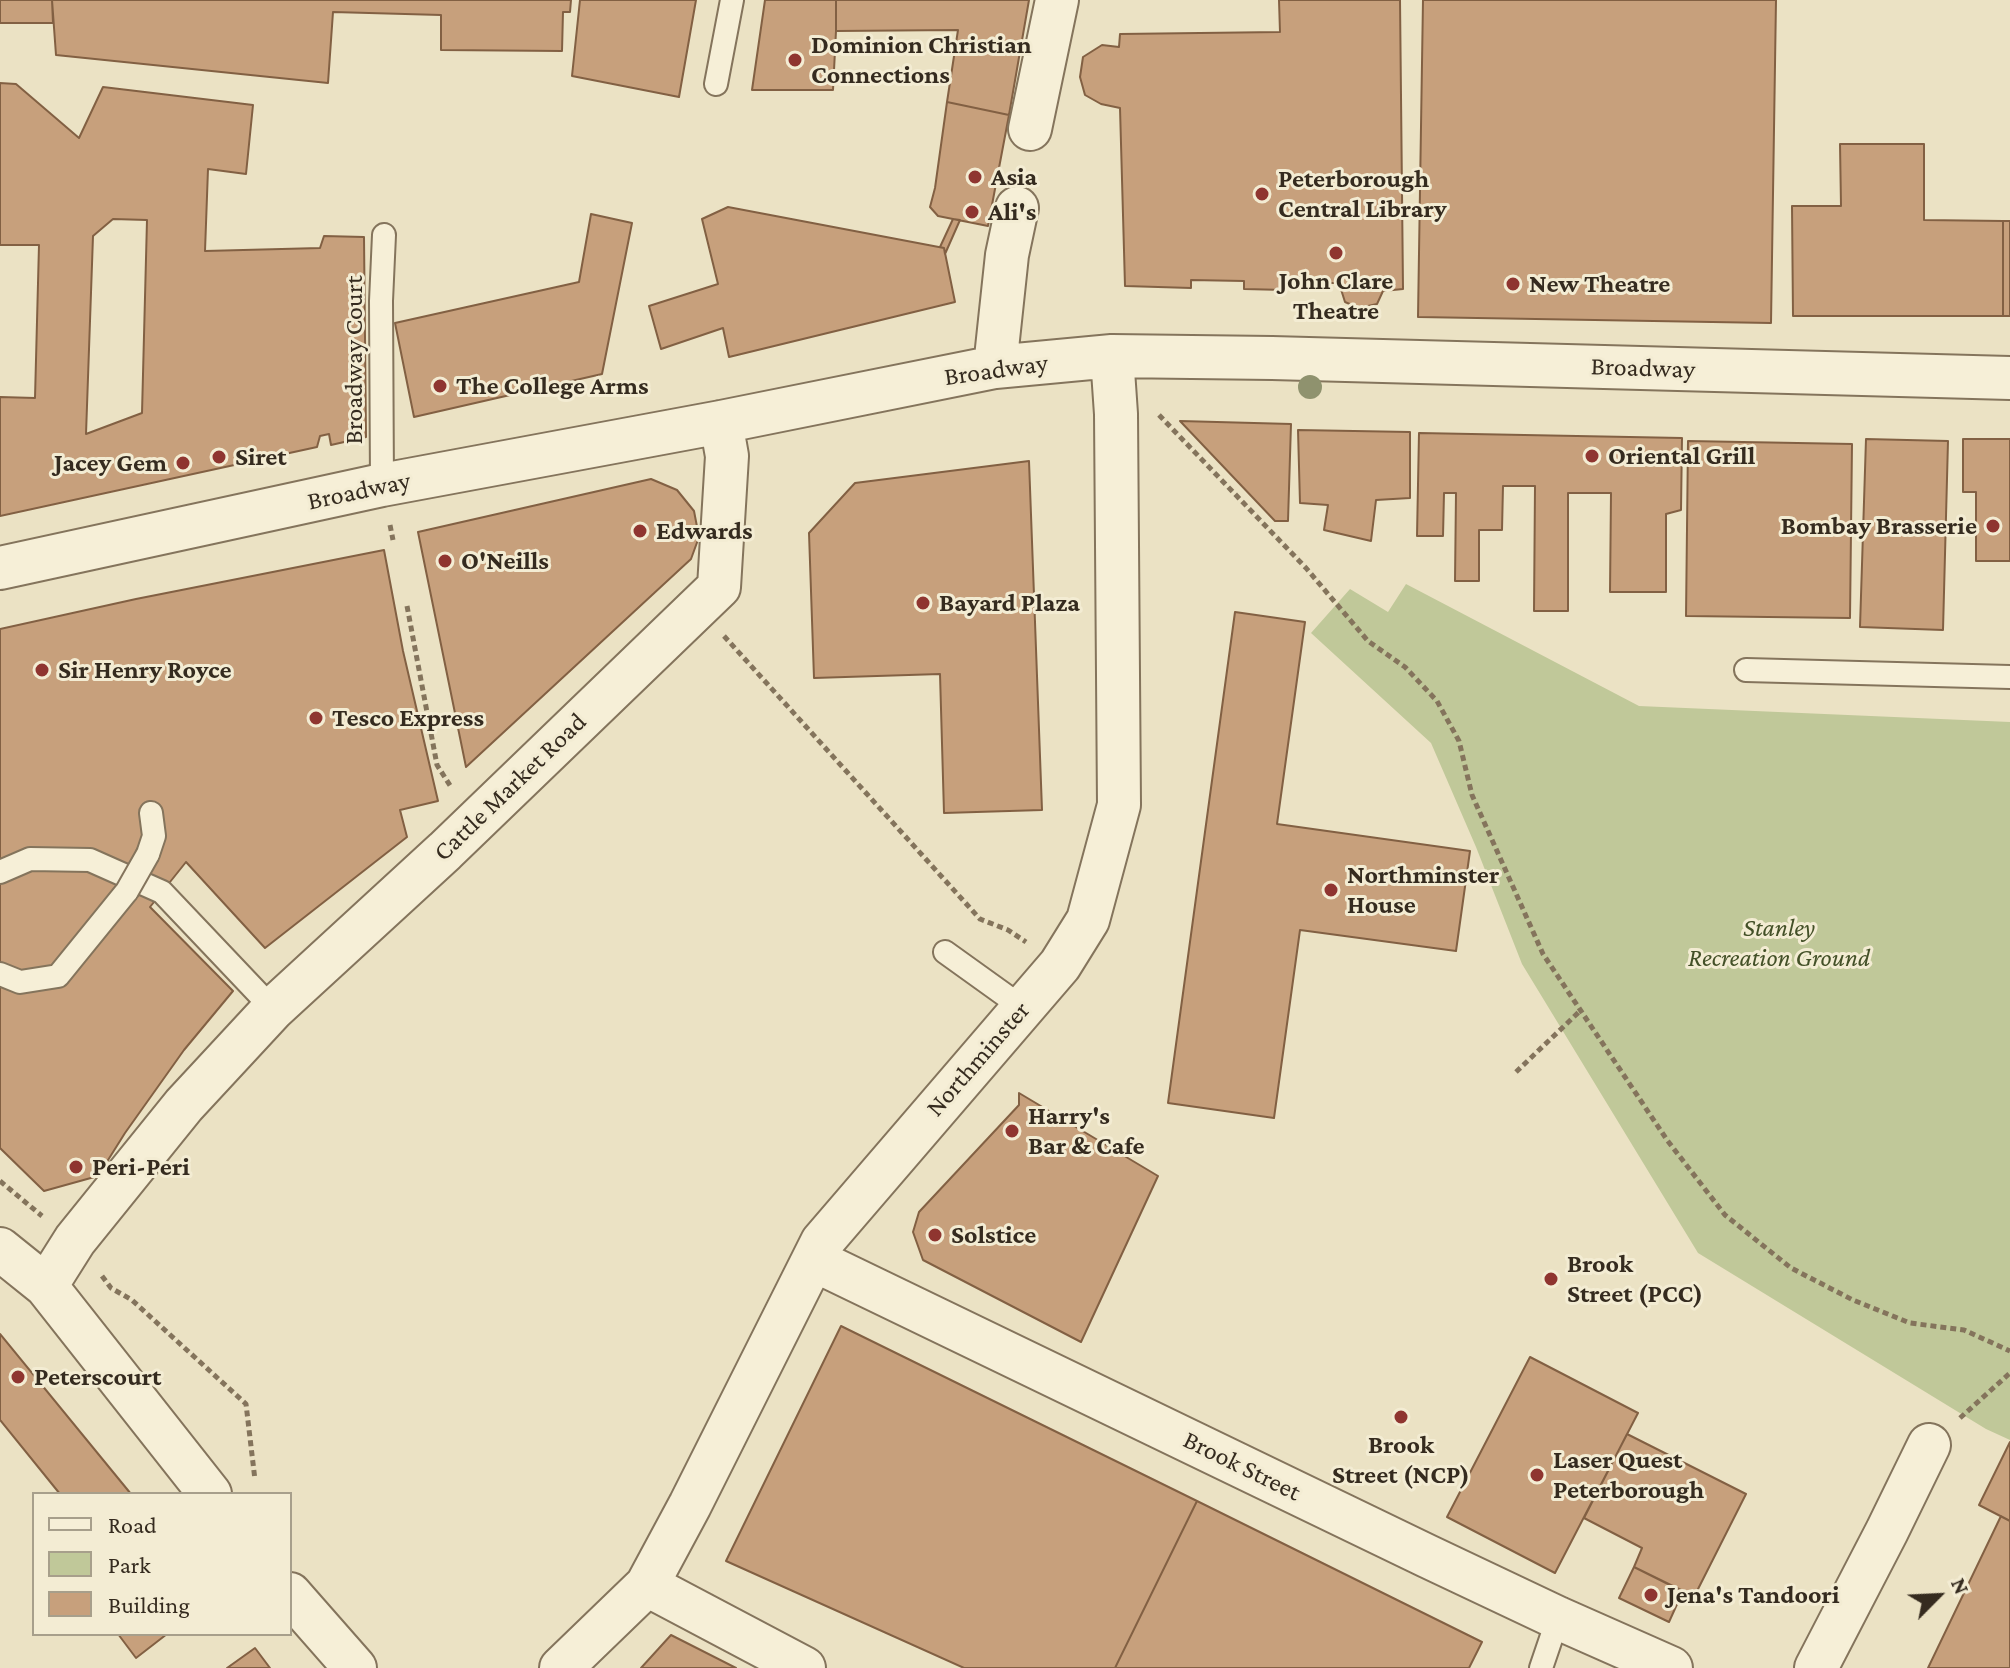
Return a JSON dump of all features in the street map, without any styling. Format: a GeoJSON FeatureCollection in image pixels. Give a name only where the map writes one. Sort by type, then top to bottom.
{"type":"FeatureCollection","features":[{"type":"Feature","properties":{"kind":"street"},"geometry":{"type":"LineString","coordinates":[[1030,129],[1057,0]]}},
{"type":"Feature","properties":{"kind":"street"},"geometry":{"type":"LineString","coordinates":[[995,367],[1007,255],[1017,208]]}},
{"type":"Feature","properties":{"kind":"street","name":"Broadway"},"geometry":{"type":"LineString","coordinates":[[0,568],[382,485],[995,367],[1112,356],[2010,378]]}},
{"type":"Feature","properties":{"kind":"street","name":"Northminster"},"geometry":{"type":"LineString","coordinates":[[561,1668],[647,1585],[822,1242],[1060,965],[1088,920],[1119,805],[1116,414],[1112,356]]}},
{"type":"Feature","properties":{"kind":"street","name":"Cattle Market Road"},"geometry":{"type":"LineString","coordinates":[[46,1286],[75,1240],[184,1105],[273,1009],[445,851],[719,587],[727,456],[721,422]]}},
{"type":"Feature","properties":{"kind":"street"},"geometry":{"type":"LineString","coordinates":[[0,1249],[46,1286],[208,1492]]}},
{"type":"Feature","properties":{"kind":"street","name":"Brook Street"},"geometry":{"type":"LineString","coordinates":[[814,1260],[1558,1618],[1671,1668]]}},
{"type":"Feature","properties":{"kind":"street"},"geometry":{"type":"LineString","coordinates":[[1816,1668],[1929,1445]]}},
{"type":"Feature","properties":{"kind":"street"},"geometry":{"type":"LineString","coordinates":[[647,1585],[804,1668]]}},
{"type":"Feature","properties":{"kind":"street"},"geometry":{"type":"LineString","coordinates":[[292,1596],[355,1668]]}},
{"type":"Feature","properties":{"kind":"lane"},"geometry":{"type":"LineString","coordinates":[[716,84],[732,0]]}},
{"type":"Feature","properties":{"kind":"lane","name":"Broadway Court"},"geometry":{"type":"LineString","coordinates":[[382,485],[381,301],[384,235]]}},
{"type":"Feature","properties":{"kind":"lane"},"geometry":{"type":"LineString","coordinates":[[1746,670],[2010,677]]}},
{"type":"Feature","properties":{"kind":"lane"},"geometry":{"type":"LineString","coordinates":[[0,974],[20,982],[58,976],[127,891],[148,854],[154,836],[151,813]]}},
{"type":"Feature","properties":{"kind":"lane"},"geometry":{"type":"LineString","coordinates":[[0,872],[30,859],[90,860],[162,892],[273,1009]]}},
{"type":"Feature","properties":{"kind":"lane"},"geometry":{"type":"LineString","coordinates":[[945,952],[1023,1008]]}},
{"type":"Feature","properties":{"kind":"lane"},"geometry":{"type":"LineString","coordinates":[[1541,1668],[1558,1618]]}},
{"type":"Feature","properties":{"kind":"path"},"geometry":{"type":"LineString","coordinates":[[1157,413],[1306,568],[1368,641],[1405,667],[1437,701],[1459,741],[1472,795],[1543,954],[1667,1140],[1725,1215],[1791,1268],[1853,1300],[1910,1323],[1964,1330],[2010,1351]]}},
{"type":"Feature","properties":{"kind":"path"},"geometry":{"type":"LineString","coordinates":[[407,606],[437,765],[474,821]]}},
{"type":"Feature","properties":{"kind":"path"},"geometry":{"type":"LineString","coordinates":[[698,607],[980,919],[1008,930],[1060,965]]}},
{"type":"Feature","properties":{"kind":"path"},"geometry":{"type":"LineString","coordinates":[[1516,1072],[1580,1011]]}},
{"type":"Feature","properties":{"kind":"path"},"geometry":{"type":"LineString","coordinates":[[0,1181],[75,1240],[111,1288],[132,1300],[246,1404],[255,1480]]}},
{"type":"Feature","properties":{"kind":"path"},"geometry":{"type":"LineString","coordinates":[[1929,1445],[2010,1373]]}},
{"type":"Feature","properties":{"kind":"green space","name":"Stanley Recreation Ground"},"geometry":{"type":"Polygon","coordinates":[[[1406,584],[1639,706],[2010,722],[2010,1440],[1986,1429],[1698,1253],[1522,964],[1431,743],[1311,633],[1350,589],[1388,612],[1406,584]]]}},
{"type":"Feature","properties":{"kind":"building"},"geometry":{"type":"Polygon","coordinates":[[[0,0],[52,0],[53,23],[0,23],[0,0]]]}},
{"type":"Feature","properties":{"kind":"building"},"geometry":{"type":"Polygon","coordinates":[[[52,0],[571,0],[570,12],[563,12],[562,51],[441,50],[441,15],[333,12],[328,83],[56,55],[52,0]]]}},
{"type":"Feature","properties":{"kind":"building"},"geometry":{"type":"Polygon","coordinates":[[[580,0],[696,0],[679,97],[572,76],[580,0]]]}},
{"type":"Feature","properties":{"kind":"building","name":"Dominion Christian Connections"},"geometry":{"type":"Polygon","coordinates":[[[765,0],[836,0],[833,90],[752,90],[765,0]]]}},
{"type":"Feature","properties":{"kind":"building"},"geometry":{"type":"Polygon","coordinates":[[[836,0],[1029,0],[1009,115],[947,102],[958,30],[836,31],[836,0]]]}},
{"type":"Feature","properties":{"kind":"building","name":"Peterborough Central Library"},"geometry":{"type":"Polygon","coordinates":[[[1279,0],[1400,0],[1403,289],[1383,291],[1377,304],[1359,308],[1345,302],[1339,283],[1284,283],[1285,290],[1244,289],[1244,281],[1191,280],[1191,288],[1125,286],[1120,108],[1101,104],[1085,95],[1080,77],[1083,57],[1102,45],[1119,47],[1120,34],[1280,32],[1279,0]]]}},
{"type":"Feature","properties":{"kind":"building"},"geometry":{"type":"Polygon","coordinates":[[[1423,0],[1776,0],[1771,323],[1418,317],[1423,0]]]}},
{"type":"Feature","properties":{"kind":"building"},"geometry":{"type":"Polygon","coordinates":[[[0,83],[16,84],[79,138],[103,87],[253,105],[246,174],[208,169],[205,251],[320,248],[324,236],[364,237],[366,437],[331,445],[329,434],[320,436],[317,447],[0,516],[0,397],[35,398],[39,245],[0,245],[0,83]],[[113,219],[93,236],[86,434],[142,413],[147,220],[113,219]]]}},
{"type":"Feature","properties":{"kind":"building"},"geometry":{"type":"Polygon","coordinates":[[[947,102],[1009,115],[988,226],[938,216],[930,207],[947,102]]]}},
{"type":"Feature","properties":{"kind":"building"},"geometry":{"type":"Polygon","coordinates":[[[1840,144],[1924,144],[1924,220],[2003,221],[2003,316],[1793,316],[1792,206],[1841,206],[1840,144]]]}},
{"type":"Feature","properties":{"kind":"building"},"geometry":{"type":"Polygon","coordinates":[[[728,207],[944,248],[955,302],[729,357],[723,328],[661,349],[649,306],[718,284],[702,219],[728,207]]]}},
{"type":"Feature","properties":{"kind":"building"},"geometry":{"type":"Polygon","coordinates":[[[591,214],[632,223],[602,374],[414,417],[395,323],[579,282],[591,214]]]}},
{"type":"Feature","properties":{"kind":"building"},"geometry":{"type":"Polygon","coordinates":[[[953,219],[960,220],[945,254],[944,248],[940,247],[953,219]]]}},
{"type":"Feature","properties":{"kind":"building"},"geometry":{"type":"Polygon","coordinates":[[[2003,221],[2010,221],[2010,316],[2003,316],[2003,221]]]}},
{"type":"Feature","properties":{"kind":"building"},"geometry":{"type":"Polygon","coordinates":[[[1180,421],[1291,424],[1288,521],[1275,521],[1180,421]]]}},
{"type":"Feature","properties":{"kind":"building"},"geometry":{"type":"Polygon","coordinates":[[[1298,430],[1410,432],[1410,498],[1376,500],[1371,541],[1324,530],[1328,505],[1300,503],[1298,430]]]}},
{"type":"Feature","properties":{"kind":"building"},"geometry":{"type":"Polygon","coordinates":[[[1419,433],[1682,438],[1681,510],[1666,514],[1666,592],[1610,592],[1611,493],[1568,493],[1568,611],[1534,611],[1535,486],[1503,486],[1502,530],[1479,530],[1479,581],[1455,581],[1456,493],[1444,493],[1443,536],[1417,536],[1419,433]]]}},
{"type":"Feature","properties":{"kind":"building"},"geometry":{"type":"Polygon","coordinates":[[[1866,439],[1948,441],[1943,630],[1860,627],[1866,439]]]}},
{"type":"Feature","properties":{"kind":"building","name":"Bombay Brasserie"},"geometry":{"type":"Polygon","coordinates":[[[1963,439],[2010,439],[2010,561],[1976,561],[1976,492],[1963,492],[1963,439]]]}},
{"type":"Feature","properties":{"kind":"building"},"geometry":{"type":"Polygon","coordinates":[[[1688,441],[1852,444],[1850,618],[1686,616],[1688,441]]]}},
{"type":"Feature","properties":{"kind":"building","name":"Bayard Plaza"},"geometry":{"type":"Polygon","coordinates":[[[1029,461],[1042,810],[944,813],[940,674],[814,678],[809,533],[855,483],[1029,461]]]}},
{"type":"Feature","properties":{"kind":"building"},"geometry":{"type":"Polygon","coordinates":[[[651,479],[677,490],[694,511],[699,537],[691,559],[466,767],[418,532],[651,479]]]}},
{"type":"Feature","properties":{"kind":"building"},"geometry":{"type":"Polygon","coordinates":[[[384,550],[403,651],[438,801],[400,810],[407,837],[265,948],[186,862],[150,907],[233,991],[184,1050],[98,1176],[44,1191],[0,1148],[0,629],[384,550]]]}},
{"type":"Feature","properties":{"kind":"building","name":"Northminster House"},"geometry":{"type":"Polygon","coordinates":[[[1235,612],[1305,622],[1277,824],[1470,851],[1456,951],[1300,930],[1274,1118],[1168,1103],[1235,612]]]}},
{"type":"Feature","properties":{"kind":"building"},"geometry":{"type":"Polygon","coordinates":[[[1019,1093],[1158,1176],[1081,1342],[923,1260],[913,1232],[919,1212],[1019,1105],[1019,1093]]]}},
{"type":"Feature","properties":{"kind":"building"},"geometry":{"type":"Polygon","coordinates":[[[841,1326],[1197,1501],[1115,1668],[964,1668],[726,1561],[841,1326]]]}},
{"type":"Feature","properties":{"kind":"building","name":"Peterscourt"},"geometry":{"type":"Polygon","coordinates":[[[0,1334],[129,1492],[58,1492],[0,1420],[0,1334]]]}},
{"type":"Feature","properties":{"kind":"building","name":"Laser Quest Peterborough"},"geometry":{"type":"Polygon","coordinates":[[[1530,1357],[1638,1413],[1555,1573],[1447,1517],[1530,1357]]]}},
{"type":"Feature","properties":{"kind":"building"},"geometry":{"type":"Polygon","coordinates":[[[1627,1434],[1746,1494],[1694,1597],[1634,1567],[1642,1548],[1584,1518],[1627,1434]]]}},
{"type":"Feature","properties":{"kind":"building"},"geometry":{"type":"Polygon","coordinates":[[[2010,1442],[2010,1521],[1979,1505],[2010,1442]]]}},
{"type":"Feature","properties":{"kind":"building"},"geometry":{"type":"Polygon","coordinates":[[[1197,1501],[1482,1642],[1469,1668],[1115,1668],[1197,1501]]]}},
{"type":"Feature","properties":{"kind":"building"},"geometry":{"type":"Polygon","coordinates":[[[2001,1516],[2010,1521],[2010,1668],[1928,1668],[2001,1516]]]}},
{"type":"Feature","properties":{"kind":"building","name":"Jena's Tandoori"},"geometry":{"type":"Polygon","coordinates":[[[1634,1567],[1683,1591],[1669,1622],[1619,1598],[1634,1567]]]}},
{"type":"Feature","properties":{"kind":"building"},"geometry":{"type":"Polygon","coordinates":[[[671,1635],[736,1668],[641,1668],[671,1635]]]}},
{"type":"Feature","properties":{"kind":"building"},"geometry":{"type":"Polygon","coordinates":[[[120,1636],[164,1636],[136,1658],[120,1636]]]}},
{"type":"Feature","properties":{"kind":"building"},"geometry":{"type":"Polygon","coordinates":[[[255,1648],[270,1668],[227,1668],[255,1648]]]}},
{"type":"Feature","properties":{"kind":"place","name":"Dominion Christian Connections"},"geometry":{"type":"Point","coordinates":[795,60]}},
{"type":"Feature","properties":{"kind":"place","name":"Asia"},"geometry":{"type":"Point","coordinates":[975,177]}},
{"type":"Feature","properties":{"kind":"place","name":"Peterborough Central Library"},"geometry":{"type":"Point","coordinates":[1262,194]}},
{"type":"Feature","properties":{"kind":"place","name":"Ali's"},"geometry":{"type":"Point","coordinates":[972,212]}},
{"type":"Feature","properties":{"kind":"place","name":"John Clare Theatre"},"geometry":{"type":"Point","coordinates":[1336,253]}},
{"type":"Feature","properties":{"kind":"place","name":"New Theatre"},"geometry":{"type":"Point","coordinates":[1513,284]}},
{"type":"Feature","properties":{"kind":"place","name":"The College Arms"},"geometry":{"type":"Point","coordinates":[440,386]}},
{"type":"Feature","properties":{"kind":"place","name":"Oriental Grill"},"geometry":{"type":"Point","coordinates":[1592,456]}},
{"type":"Feature","properties":{"kind":"place","name":"Siret"},"geometry":{"type":"Point","coordinates":[219,457]}},
{"type":"Feature","properties":{"kind":"place","name":"Jacey Gem"},"geometry":{"type":"Point","coordinates":[183,463]}},
{"type":"Feature","properties":{"kind":"place","name":"Bombay Brasserie"},"geometry":{"type":"Point","coordinates":[1993,526]}},
{"type":"Feature","properties":{"kind":"place","name":"Edwards"},"geometry":{"type":"Point","coordinates":[640,531]}},
{"type":"Feature","properties":{"kind":"place","name":"O'Neills"},"geometry":{"type":"Point","coordinates":[445,561]}},
{"type":"Feature","properties":{"kind":"place","name":"Bayard Plaza"},"geometry":{"type":"Point","coordinates":[923,603]}},
{"type":"Feature","properties":{"kind":"place","name":"Sir Henry Royce"},"geometry":{"type":"Point","coordinates":[42,670]}},
{"type":"Feature","properties":{"kind":"place","name":"Tesco Express"},"geometry":{"type":"Point","coordinates":[316,718]}},
{"type":"Feature","properties":{"kind":"place","name":"Northminster House"},"geometry":{"type":"Point","coordinates":[1331,890]}},
{"type":"Feature","properties":{"kind":"place","name":"Harry's Bar & Cafe"},"geometry":{"type":"Point","coordinates":[1012,1131]}},
{"type":"Feature","properties":{"kind":"place","name":"Peri-Peri"},"geometry":{"type":"Point","coordinates":[76,1167]}},
{"type":"Feature","properties":{"kind":"place","name":"Solstice"},"geometry":{"type":"Point","coordinates":[935,1235]}},
{"type":"Feature","properties":{"kind":"place","name":"Brook Street (PCC)"},"geometry":{"type":"Point","coordinates":[1551,1279]}},
{"type":"Feature","properties":{"kind":"place","name":"Peterscourt"},"geometry":{"type":"Point","coordinates":[18,1377]}},
{"type":"Feature","properties":{"kind":"place","name":"Brook Street (NCP)"},"geometry":{"type":"Point","coordinates":[1401,1417]}},
{"type":"Feature","properties":{"kind":"place","name":"Laser Quest Peterborough"},"geometry":{"type":"Point","coordinates":[1537,1475]}},
{"type":"Feature","properties":{"kind":"place","name":"Jena's Tandoori"},"geometry":{"type":"Point","coordinates":[1651,1595]}}]}
